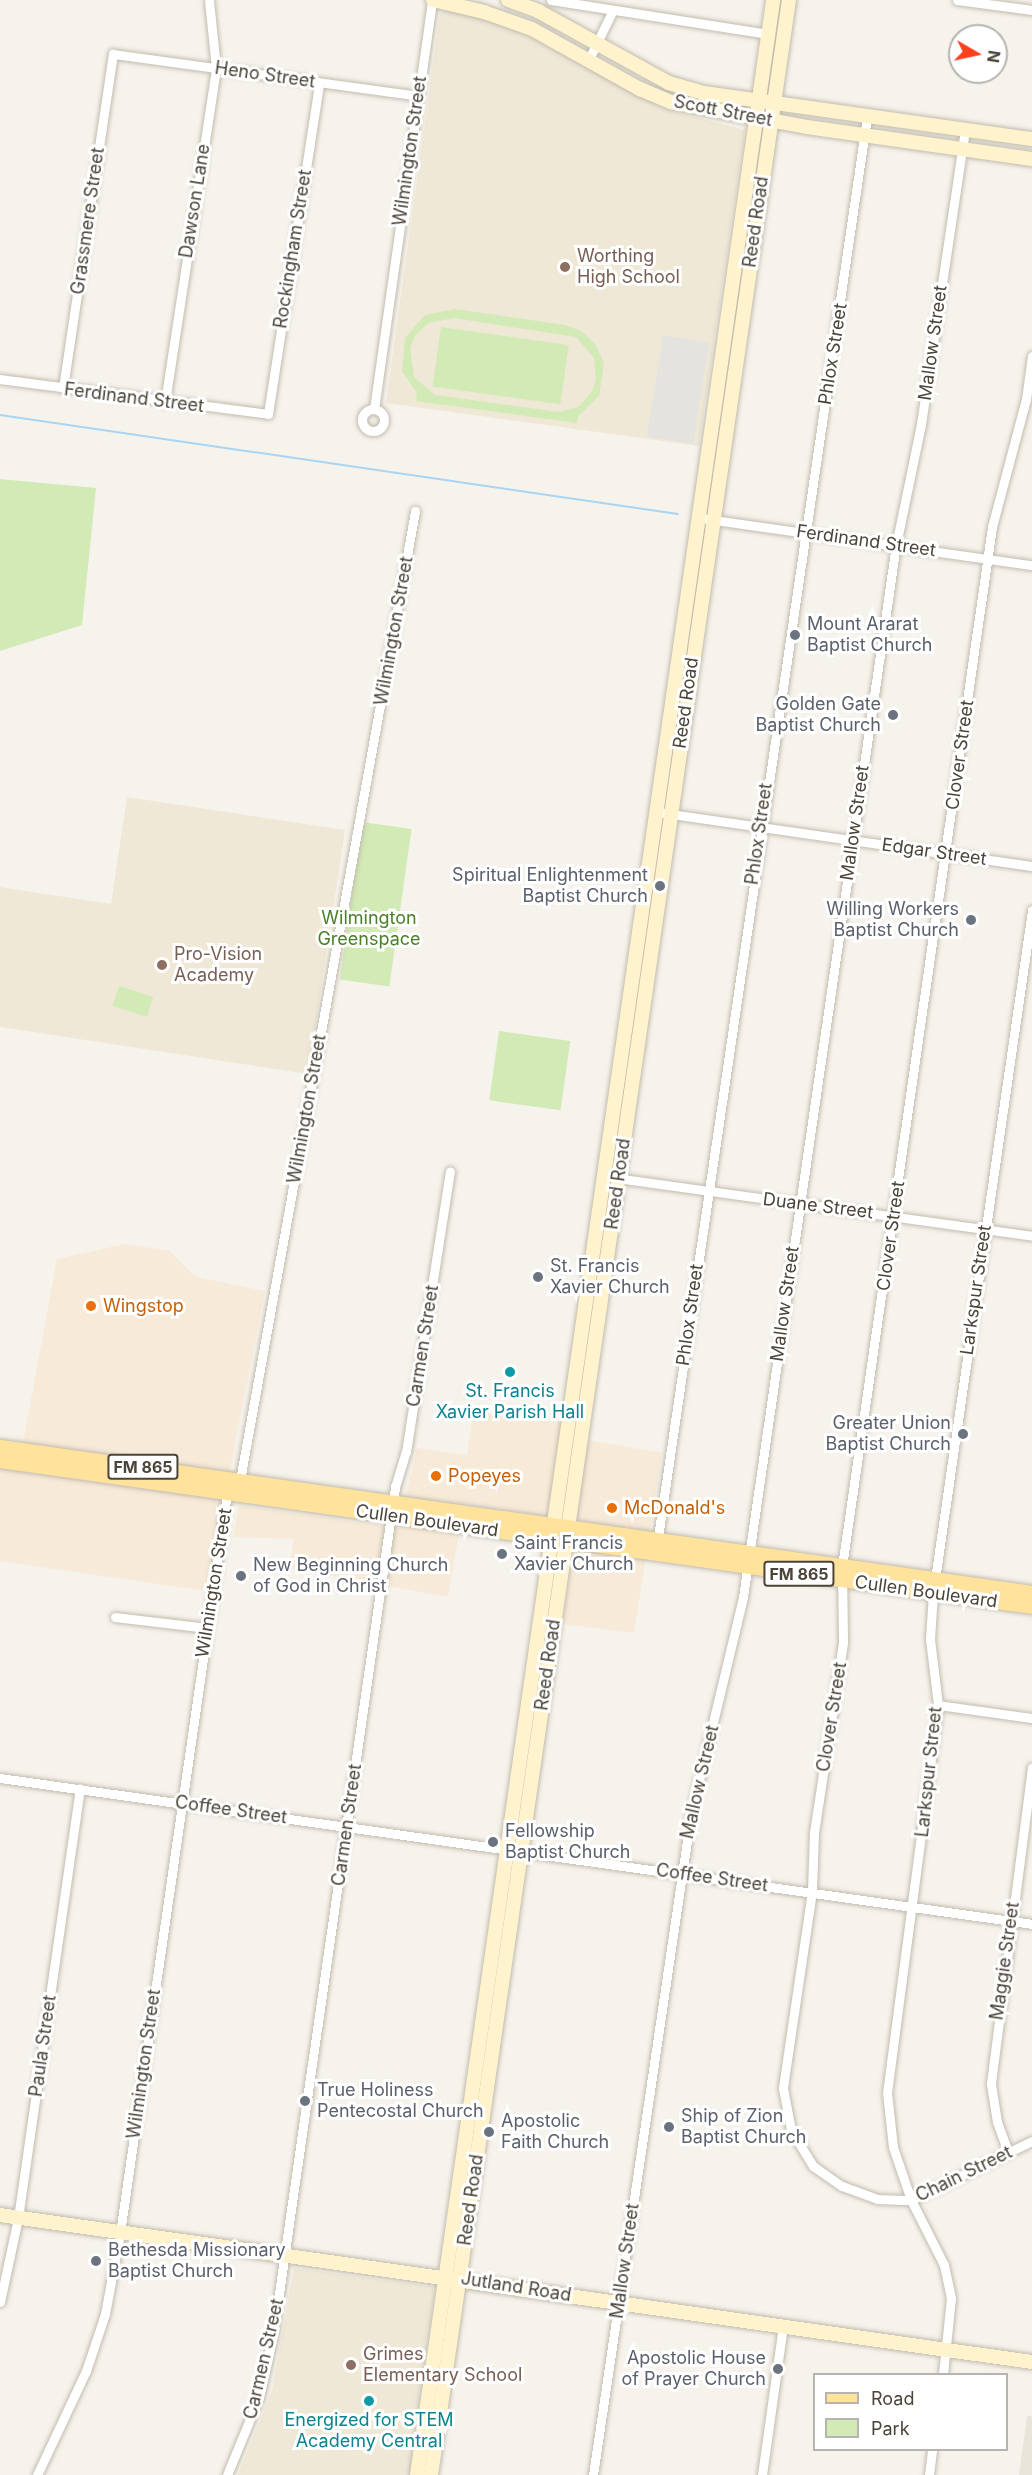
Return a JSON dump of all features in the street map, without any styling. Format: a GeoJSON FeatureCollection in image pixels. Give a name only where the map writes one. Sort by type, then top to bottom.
{"type":"FeatureCollection","features":[{"type":"Feature","properties":{"kind":"main road","name":"Cullen Boulevard"},"geometry":{"type":"LineString","coordinates":[[0,1460],[12,1453],[116,1470],[227,1493],[392,1510],[560,1533],[934,1587],[1032,1606]]}},
{"type":"Feature","properties":{"kind":"main road","name":"Cullen Boulevard"},"geometry":{"type":"LineString","coordinates":[[116,1470],[240,1480],[392,1510]]}},
{"type":"Feature","properties":{"kind":"main road","name":"Cullen Boulevard"},"geometry":{"type":"LineString","coordinates":[[934,1587],[1032,1593]]}},
{"type":"Feature","properties":{"kind":"street","name":"Dawson Lane"},"geometry":{"type":"LineString","coordinates":[[165,402],[216,68],[209,0]]}},
{"type":"Feature","properties":{"kind":"street","name":"Scott Street"},"geometry":{"type":"LineString","coordinates":[[432,0],[484,12],[532,29],[588,61],[671,102],[864,136],[1032,159]]}},
{"type":"Feature","properties":{"kind":"street","name":"Wilmington Street"},"geometry":{"type":"LineString","coordinates":[[374,409],[432,0]]}},
{"type":"Feature","properties":{"kind":"street","name":"Scott Street"},"geometry":{"type":"LineString","coordinates":[[508,0],[598,43],[669,83],[766,103],[1032,139]]}},
{"type":"Feature","properties":{"kind":"street"},"geometry":{"type":"LineString","coordinates":[[551,0],[612,12],[768,34]]}},
{"type":"Feature","properties":{"kind":"street","name":"Reed Road"},"geometry":{"type":"LineString","coordinates":[[766,103],[768,34],[772,0]]}},
{"type":"Feature","properties":{"kind":"street","name":"Reed Road"},"geometry":{"type":"LineString","coordinates":[[417,2475],[433,2412],[460,2278],[497,2014],[515,1849],[763,120],[789,0]]}},
{"type":"Feature","properties":{"kind":"street"},"geometry":{"type":"LineString","coordinates":[[957,0],[1032,10]]}},
{"type":"Feature","properties":{"kind":"street"},"geometry":{"type":"LineString","coordinates":[[588,61],[612,12]]}},
{"type":"Feature","properties":{"kind":"street","name":"Heno Street"},"geometry":{"type":"LineString","coordinates":[[113,54],[418,96]]}},
{"type":"Feature","properties":{"kind":"street","name":"Grassmere Street"},"geometry":{"type":"LineString","coordinates":[[63,388],[113,54]]}},
{"type":"Feature","properties":{"kind":"street","name":"Rockingham Street"},"geometry":{"type":"LineString","coordinates":[[268,414],[319,83]]}},
{"type":"Feature","properties":{"kind":"street","name":"Phlox Street"},"geometry":{"type":"LineString","coordinates":[[656,1547],[759,828],[867,116]]}},
{"type":"Feature","properties":{"kind":"street","name":"Mallow Street"},"geometry":{"type":"LineString","coordinates":[[593,2475],[681,1874],[748,1560],[896,545],[921,424],[965,129]]}},
{"type":"Feature","properties":{"kind":"street","name":"Clover Street"},"geometry":{"type":"LineString","coordinates":[[789,2119],[783,2088],[812,1891],[814,1833],[843,1643],[841,1574],[988,558],[1032,356]]}},
{"type":"Feature","properties":{"kind":"street","name":"Ferdinand Street"},"geometry":{"type":"LineString","coordinates":[[0,379],[268,414]]}},
{"type":"Feature","properties":{"kind":"street","name":"Wilmington Street"},"geometry":{"type":"LineString","coordinates":[[37,2475],[86,2371],[105,2314],[120,2233],[227,1493],[240,1480],[415,511]]}},
{"type":"Feature","properties":{"kind":"street","name":"Ferdinand Street"},"geometry":{"type":"LineString","coordinates":[[706,519],[1032,565]]}},
{"type":"Feature","properties":{"kind":"street","name":"Edgar Street"},"geometry":{"type":"LineString","coordinates":[[664,813],[1032,866]]}},
{"type":"Feature","properties":{"kind":"street","name":"Larkspur Street"},"geometry":{"type":"LineString","coordinates":[[943,2373],[951,2313],[944,2265],[911,2200],[893,2147],[887,2093],[938,1705],[930,1639],[934,1587],[1032,910]]}},
{"type":"Feature","properties":{"kind":"street","name":"Carmen Street"},"geometry":{"type":"LineString","coordinates":[[227,2475],[259,2397],[284,2255],[392,1510],[406,1452],[450,1171]]}},
{"type":"Feature","properties":{"kind":"street","name":"Duane Street"},"geometry":{"type":"LineString","coordinates":[[612,1178],[1032,1236]]}},
{"type":"Feature","properties":{"kind":"street"},"geometry":{"type":"LineString","coordinates":[[115,1617],[207,1628]]}},
{"type":"Feature","properties":{"kind":"street"},"geometry":{"type":"LineString","coordinates":[[938,1705],[1032,1718]]}},
{"type":"Feature","properties":{"kind":"street","name":"Maggie Street"},"geometry":{"type":"LineString","coordinates":[[1008,2152],[997,2122],[991,2083],[1032,1768]]}},
{"type":"Feature","properties":{"kind":"street","name":"Coffee Street"},"geometry":{"type":"LineString","coordinates":[[0,1778],[347,1825],[1032,1924]]}},
{"type":"Feature","properties":{"kind":"street","name":"Paula Street"},"geometry":{"type":"LineString","coordinates":[[0,2302],[18,2218],[80,1788]]}},
{"type":"Feature","properties":{"kind":"street","name":"Reed Road"},"geometry":{"type":"LineString","coordinates":[[431,2475],[433,2412],[445,2276],[483,2012],[515,1849]]}},
{"type":"Feature","properties":{"kind":"street"},"geometry":{"type":"LineString","coordinates":[[483,2012],[497,2014]]}},
{"type":"Feature","properties":{"kind":"street","name":"Chain Street"},"geometry":{"type":"LineString","coordinates":[[789,2119],[790,2130],[813,2166],[842,2186],[878,2199],[911,2200],[974,2172],[1032,2141]]}},
{"type":"Feature","properties":{"kind":"street"},"geometry":{"type":"LineString","coordinates":[[463,2151],[478,2153]]}},
{"type":"Feature","properties":{"kind":"street","name":"Jutland Road"},"geometry":{"type":"LineString","coordinates":[[0,2215],[460,2278],[1032,2362]]}},
{"type":"Feature","properties":{"kind":"street"},"geometry":{"type":"LineString","coordinates":[[762,2475],[783,2326]]}},
{"type":"Feature","properties":{"kind":"street"},"geometry":{"type":"LineString","coordinates":[[929,2475],[933,2451]]}},
{"type":"Feature","properties":{"kind":"shaded area","name":"Worthing High School"},"geometry":{"type":"Polygon","coordinates":[[[447,9],[483,18],[528,36],[664,109],[745,130],[699,446],[386,403],[440,14],[447,9]]]}},
{"type":"Feature","properties":{"kind":"shaded area"},"geometry":{"type":"Polygon","coordinates":[[[663,335],[709,342],[693,444],[647,437],[663,335]]]}},
{"type":"Feature","properties":{"kind":"shaded area","name":"Pro-Vision Academy"},"geometry":{"type":"Polygon","coordinates":[[[127,797],[345,830],[308,1074],[0,1027],[0,887],[111,904],[127,797]]]}},
{"type":"Feature","properties":{"kind":"shaded area"},"geometry":{"type":"Polygon","coordinates":[[[125,1244],[170,1251],[196,1277],[265,1291],[206,1591],[0,1561],[0,1469],[14,1470],[23,1443],[57,1259],[125,1244]]]}},
{"type":"Feature","properties":{"kind":"shaded area"},"geometry":{"type":"Polygon","coordinates":[[[474,1408],[558,1422],[587,1440],[662,1453],[634,1633],[563,1624],[578,1521],[464,1504],[448,1597],[289,1568],[294,1539],[233,1537],[239,1505],[399,1528],[417,1448],[467,1455],[474,1408]]]}},
{"type":"Feature","properties":{"kind":"shaded area","name":"Grimes Elementary School"},"geometry":{"type":"Polygon","coordinates":[[[294,2268],[435,2287],[409,2475],[238,2475],[272,2391],[294,2268]]]}},
{"type":"Feature","properties":{"kind":"shaded area"},"geometry":{"type":"Polygon","coordinates":[[[1027,2416],[1032,2416],[1032,2475],[1019,2475],[1027,2416]]]}},
{"type":"Feature","properties":{"kind":"green space"},"geometry":{"type":"Polygon","coordinates":[[[455,309],[565,325],[581,331],[596,345],[604,364],[599,396],[578,416],[577,423],[416,401],[417,393],[402,371],[405,338],[425,315],[455,309]],[[454,318],[428,323],[415,336],[410,348],[414,377],[435,395],[559,412],[578,407],[592,392],[596,379],[594,358],[576,337],[454,318]]]}},
{"type":"Feature","properties":{"kind":"green space"},"geometry":{"type":"Polygon","coordinates":[[[441,327],[569,345],[560,404],[433,386],[441,327]]]}},
{"type":"Feature","properties":{"kind":"green space"},"geometry":{"type":"Polygon","coordinates":[[[0,479],[96,488],[82,625],[0,651],[0,479]]]}},
{"type":"Feature","properties":{"kind":"green space","name":"Wilmington Greenspace"},"geometry":{"type":"Polygon","coordinates":[[[362,822],[412,829],[389,986],[340,979],[362,822]]]}},
{"type":"Feature","properties":{"kind":"green space"},"geometry":{"type":"Polygon","coordinates":[[[119,986],[153,997],[147,1017],[113,1006],[119,986]]]}},
{"type":"Feature","properties":{"kind":"green space"},"geometry":{"type":"Polygon","coordinates":[[[499,1031],[570,1041],[561,1110],[489,1100],[499,1031]]]}},
{"type":"Feature","properties":{"kind":"waterway"},"geometry":{"type":"LineString","coordinates":[[0,415],[678,514]]}},
{"type":"Feature","properties":{"kind":"place","name":"Worthing High School"},"geometry":{"type":"Point","coordinates":[565,267]}},
{"type":"Feature","properties":{"kind":"place","name":"Mount Ararat Baptist Church"},"geometry":{"type":"Point","coordinates":[795,635]}},
{"type":"Feature","properties":{"kind":"place","name":"Golden Gate Baptist Church"},"geometry":{"type":"Point","coordinates":[893,715]}},
{"type":"Feature","properties":{"kind":"place","name":"Spiritual Enlightenment Baptist Church"},"geometry":{"type":"Point","coordinates":[660,886]}},
{"type":"Feature","properties":{"kind":"place","name":"Willing Workers Baptist Church"},"geometry":{"type":"Point","coordinates":[971,920]}},
{"type":"Feature","properties":{"kind":"place","name":"Pro-Vision Academy"},"geometry":{"type":"Point","coordinates":[162,965]}},
{"type":"Feature","properties":{"kind":"place","name":"St. Francis Xavier Church"},"geometry":{"type":"Point","coordinates":[538,1277]}},
{"type":"Feature","properties":{"kind":"place","name":"Wingstop"},"geometry":{"type":"Point","coordinates":[91,1306]}},
{"type":"Feature","properties":{"kind":"place","name":"St. Francis Xavier Parish Hall"},"geometry":{"type":"Point","coordinates":[510,1372]}},
{"type":"Feature","properties":{"kind":"place","name":"Greater Union Baptist Church"},"geometry":{"type":"Point","coordinates":[963,1434]}},
{"type":"Feature","properties":{"kind":"place","name":"Popeyes"},"geometry":{"type":"Point","coordinates":[436,1476]}},
{"type":"Feature","properties":{"kind":"place","name":"McDonald's"},"geometry":{"type":"Point","coordinates":[612,1508]}},
{"type":"Feature","properties":{"kind":"place","name":"Saint Francis Xavier Church"},"geometry":{"type":"Point","coordinates":[502,1554]}},
{"type":"Feature","properties":{"kind":"place","name":"New Beginning Church of God in Christ"},"geometry":{"type":"Point","coordinates":[241,1576]}},
{"type":"Feature","properties":{"kind":"place","name":"Fellowship Baptist Church"},"geometry":{"type":"Point","coordinates":[493,1842]}},
{"type":"Feature","properties":{"kind":"place","name":"True Holiness Pentecostal Church"},"geometry":{"type":"Point","coordinates":[305,2101]}},
{"type":"Feature","properties":{"kind":"place","name":"Ship of Zion Baptist Church"},"geometry":{"type":"Point","coordinates":[669,2127]}},
{"type":"Feature","properties":{"kind":"place","name":"Apostolic Faith Church"},"geometry":{"type":"Point","coordinates":[489,2132]}},
{"type":"Feature","properties":{"kind":"place","name":"Bethesda Missionary Baptist Church"},"geometry":{"type":"Point","coordinates":[96,2261]}},
{"type":"Feature","properties":{"kind":"place","name":"Grimes Elementary School"},"geometry":{"type":"Point","coordinates":[351,2365]}},
{"type":"Feature","properties":{"kind":"place","name":"Apostolic House of Prayer Church"},"geometry":{"type":"Point","coordinates":[778,2369]}},
{"type":"Feature","properties":{"kind":"place","name":"Energized for STEM Academy Central"},"geometry":{"type":"Point","coordinates":[369,2401]}}]}
